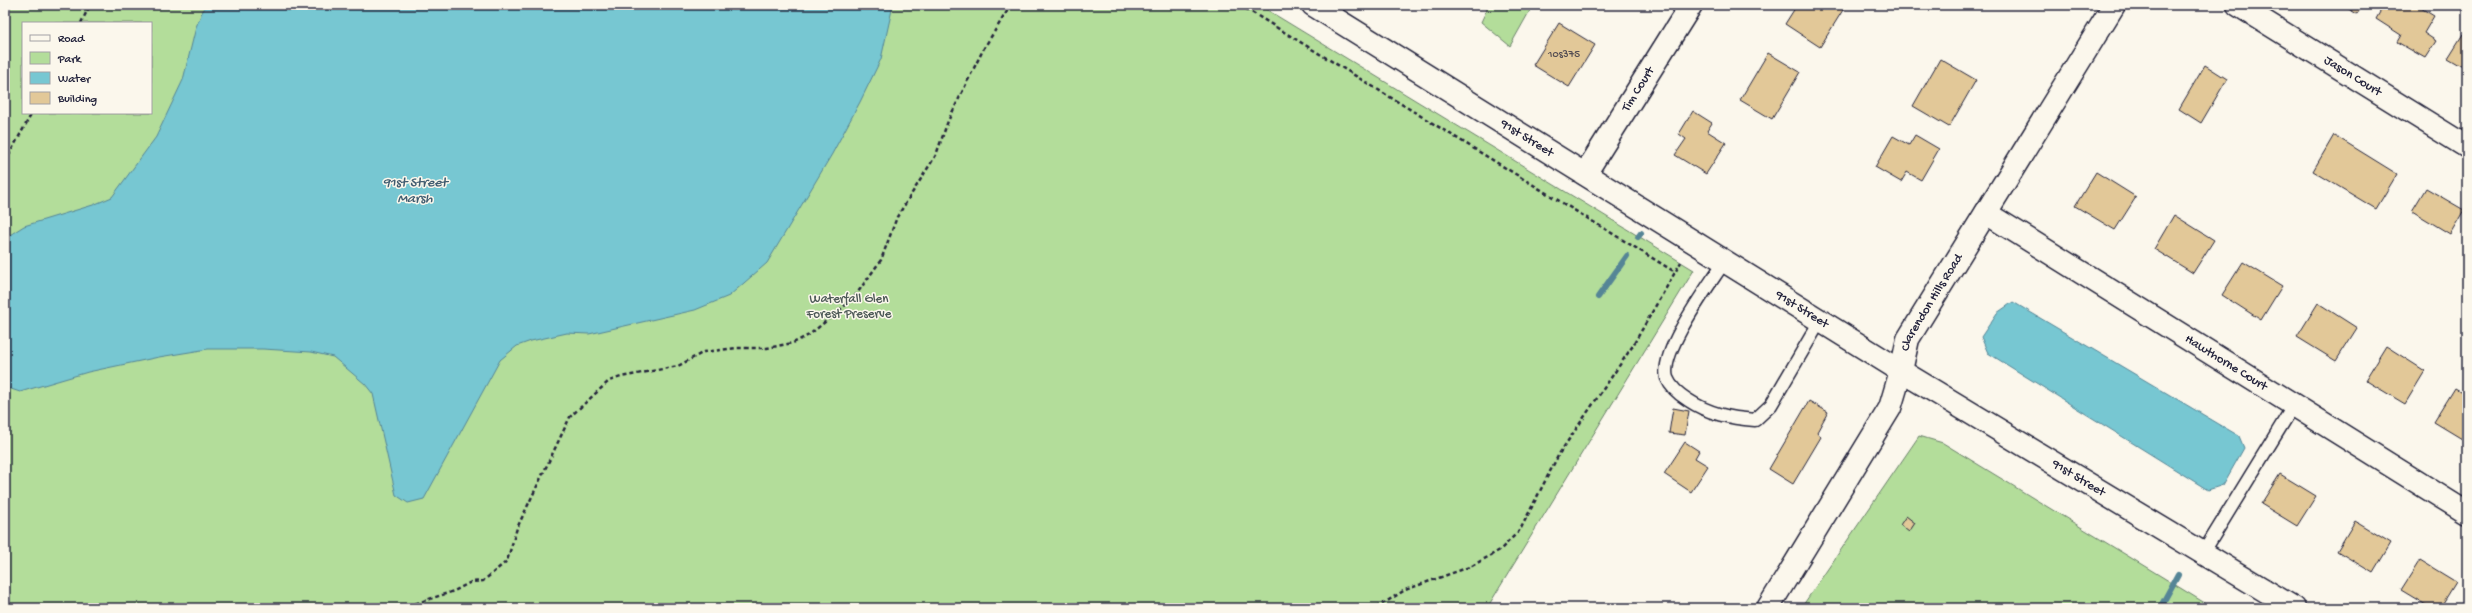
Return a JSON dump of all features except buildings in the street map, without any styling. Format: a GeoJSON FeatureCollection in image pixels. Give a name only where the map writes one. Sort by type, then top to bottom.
{"type":"FeatureCollection","features":[{"type":"Feature","properties":{"kind":"street","name":"91st Street"},"geometry":{"type":"LineString","coordinates":[[1313,5],[1901,371],[2294,608]]}},
{"type":"Feature","properties":{"kind":"street","name":"Tim Court"},"geometry":{"type":"LineString","coordinates":[[1585,174],[1691,5]]}},
{"type":"Feature","properties":{"kind":"street","name":"Clarendon Hills Road"},"geometry":{"type":"LineString","coordinates":[[1768,608],[1890,408],[1901,371],[1908,339],[2114,5]]}},
{"type":"Feature","properties":{"kind":"street","name":"Jason Court"},"geometry":{"type":"LineString","coordinates":[[2238,5],[2467,147]]}},
{"type":"Feature","properties":{"kind":"street","name":"Hawthorne Court"},"geometry":{"type":"LineString","coordinates":[[1986,213],[2467,513]]}},
{"type":"Feature","properties":{"kind":"lane"},"geometry":{"type":"LineString","coordinates":[[1724,262],[1678,335],[1666,363],[1667,378],[1678,394],[1702,409],[1731,418],[1754,420],[1771,405],[1820,321]]}},
{"type":"Feature","properties":{"kind":"lane"},"geometry":{"type":"LineString","coordinates":[[2203,553],[2294,405]]}},
{"type":"Feature","properties":{"kind":"path"},"geometry":{"type":"LineString","coordinates":[[82,22],[90,5]]}},
{"type":"Feature","properties":{"kind":"path"},"geometry":{"type":"LineString","coordinates":[[402,608],[454,591],[471,582],[483,580],[507,561],[517,528],[570,417],[609,381],[621,377],[678,366],[704,352],[736,348],[767,348],[794,343],[809,336],[853,299],[881,260],[897,218],[936,155],[948,121],[984,48],[1011,5]]}},
{"type":"Feature","properties":{"kind":"path"},"geometry":{"type":"LineString","coordinates":[[1240,5],[1675,272]]}},
{"type":"Feature","properties":{"kind":"path"},"geometry":{"type":"LineString","coordinates":[[5,162],[31,114]]}},
{"type":"Feature","properties":{"kind":"path"},"geometry":{"type":"LineString","coordinates":[[1376,608],[1405,590],[1472,566],[1500,550],[1520,530],[1559,454],[1632,347],[1681,262]]}},
{"type":"Feature","properties":{"kind":"green space","name":"Waterfall Glen Forest Preserve"},"geometry":{"type":"Polygon","coordinates":[[[5,5],[1259,5],[1694,270],[1487,608],[5,608],[5,5]]]}},
{"type":"Feature","properties":{"kind":"green space"},"geometry":{"type":"Polygon","coordinates":[[[1489,5],[1533,5],[1510,46],[1481,22],[1489,5]]]}},
{"type":"Feature","properties":{"kind":"green space"},"geometry":{"type":"Polygon","coordinates":[[[1919,436],[1943,443],[2213,608],[1801,608],[1919,436]]]}},
{"type":"Feature","properties":{"kind":"water","name":"91st Street Marsh"},"geometry":{"type":"Polygon","coordinates":[[[205,5],[893,5],[881,59],[860,102],[832,154],[767,263],[729,296],[695,310],[589,334],[567,333],[531,341],[517,346],[500,360],[424,499],[408,503],[396,495],[373,394],[365,384],[333,357],[311,352],[263,349],[208,349],[159,357],[88,372],[20,392],[5,387],[5,238],[24,226],[93,205],[112,197],[156,137],[183,80],[196,27],[205,5]]]}},
{"type":"Feature","properties":{"kind":"water"},"geometry":{"type":"Polygon","coordinates":[[[2013,302],[2239,436],[2244,448],[2223,485],[2208,490],[1988,353],[1981,337],[1997,313],[2013,302]]]}},
{"type":"Feature","properties":{"kind":"waterway"},"geometry":{"type":"LineString","coordinates":[[1638,237],[1641,233]]}},
{"type":"Feature","properties":{"kind":"waterway"},"geometry":{"type":"LineString","coordinates":[[1598,297],[1627,256]]}},
{"type":"Feature","properties":{"kind":"waterway"},"geometry":{"type":"LineString","coordinates":[[2160,608],[2178,575]]}}]}
